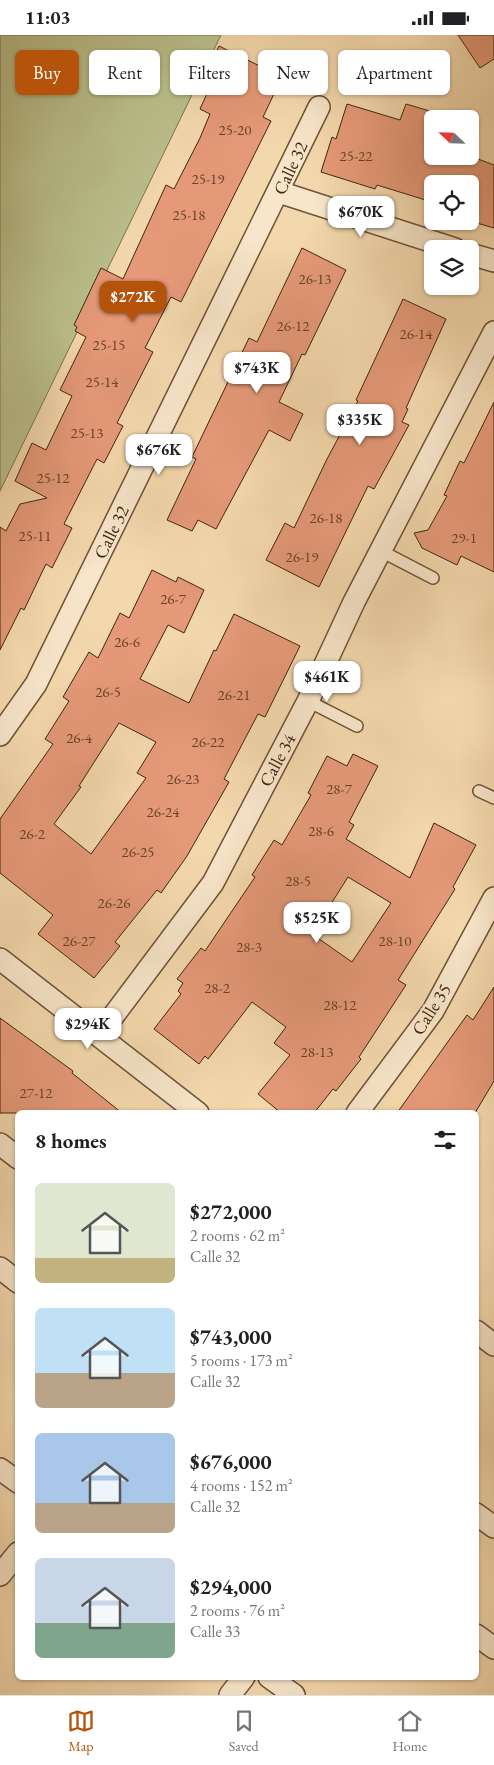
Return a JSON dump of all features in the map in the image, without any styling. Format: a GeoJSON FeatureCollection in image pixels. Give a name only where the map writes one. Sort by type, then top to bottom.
{"type":"FeatureCollection","features":[{"type":"Feature","properties":{"kind":"street","name":"Calle 32"},"geometry":{"type":"LineString","coordinates":[[0,735],[36,684],[319,107]]}},
{"type":"Feature","properties":{"kind":"street"},"geometry":{"type":"LineString","coordinates":[[278,192],[427,240]]}},
{"type":"Feature","properties":{"kind":"street"},"geometry":{"type":"LineString","coordinates":[[479,257],[494,261]]}},
{"type":"Feature","properties":{"kind":"street","name":"Calle 34"},"geometry":{"type":"LineString","coordinates":[[99,1035],[212,883],[308,701],[343,626],[494,332]]}},
{"type":"Feature","properties":{"kind":"street","name":"Calle 35"},"geometry":{"type":"LineString","coordinates":[[359,1110],[433,1011],[494,898]]}},
{"type":"Feature","properties":{"kind":"street"},"geometry":{"type":"LineString","coordinates":[[0,959],[194,1110]]}},
{"type":"Feature","properties":{"kind":"street"},"geometry":{"type":"LineString","coordinates":[[0,1144],[15,1156]]}},
{"type":"Feature","properties":{"kind":"street"},"geometry":{"type":"LineString","coordinates":[[0,1268],[15,1280]]}},
{"type":"Feature","properties":{"kind":"street"},"geometry":{"type":"LineString","coordinates":[[479,1333],[494,1345]]}},
{"type":"Feature","properties":{"kind":"street"},"geometry":{"type":"LineString","coordinates":[[0,1469],[15,1481]]}},
{"type":"Feature","properties":{"kind":"street"},"geometry":{"type":"LineString","coordinates":[[479,1516],[494,1527]]}},
{"type":"Feature","properties":{"kind":"street"},"geometry":{"type":"LineString","coordinates":[[0,1575],[15,1557]]}},
{"type":"Feature","properties":{"kind":"street"},"geometry":{"type":"LineString","coordinates":[[479,1637],[494,1648]]}},
{"type":"Feature","properties":{"kind":"street"},"geometry":{"type":"LineString","coordinates":[[230,1695],[242,1680]]}},
{"type":"Feature","properties":{"kind":"street"},"geometry":{"type":"LineString","coordinates":[[273,1680],[294,1695]]}},
{"type":"Feature","properties":{"kind":"lane"},"geometry":{"type":"LineString","coordinates":[[381,551],[433,578]]}},
{"type":"Feature","properties":{"kind":"lane"},"geometry":{"type":"LineString","coordinates":[[308,701],[357,727]]}},
{"type":"Feature","properties":{"kind":"lane"},"geometry":{"type":"LineString","coordinates":[[479,791],[494,798]]}},
{"type":"Feature","properties":{"kind":"green space"},"geometry":{"type":"Polygon","coordinates":[[[0,35],[221,35],[214,50],[170,50],[170,95],[192,95],[0,491],[0,35]]]}},
{"type":"Feature","properties":{"kind":"building"},"geometry":{"type":"Polygon","coordinates":[[[458,35],[494,35],[494,59],[480,68],[458,35]]]}},
{"type":"Feature","properties":{"kind":"building"},"geometry":{"type":"Polygon","coordinates":[[[219,46],[227,50],[217,50],[219,46]]]}},
{"type":"Feature","properties":{"kind":"building"},"geometry":{"type":"Polygon","coordinates":[[[248,60],[258,65],[258,95],[273,95],[263,117],[271,121],[181,302],[171,297],[145,348],[153,352],[117,423],[123,426],[104,463],[97,459],[64,524],[72,528],[52,568],[46,564],[24,610],[21,608],[0,650],[0,527],[6,531],[20,504],[47,498],[15,481],[32,443],[46,450],[72,396],[60,390],[86,337],[75,331],[77,327],[74,325],[101,268],[123,279],[166,185],[174,189],[200,138],[210,114],[200,109],[206,95],[248,95],[248,60]]]}},
{"type":"Feature","properties":{"kind":"building"},"geometry":{"type":"Polygon","coordinates":[[[347,104],[400,120],[406,104],[426,110],[424,110],[424,165],[479,165],[479,159],[494,165],[494,228],[479,224],[479,175],[424,175],[424,200],[377,185],[375,189],[321,172],[332,137],[336,139],[347,104]]]}},
{"type":"Feature","properties":{"kind":"building"},"geometry":{"type":"Polygon","coordinates":[[[302,248],[346,270],[305,355],[302,354],[279,402],[303,414],[290,441],[269,430],[216,529],[198,520],[192,531],[167,520],[196,459],[192,457],[249,338],[257,342],[302,248]]]}},
{"type":"Feature","properties":{"kind":"building"},"geometry":{"type":"Polygon","coordinates":[[[403,299],[446,319],[406,408],[408,409],[402,422],[409,425],[374,489],[368,486],[319,587],[266,560],[285,523],[294,528],[327,459],[358,401],[356,400],[403,299]]]}},
{"type":"Feature","properties":{"kind":"building"},"geometry":{"type":"Polygon","coordinates":[[[494,402],[494,572],[461,556],[457,565],[422,548],[414,533],[428,530],[447,496],[444,495],[460,461],[464,463],[494,402]]]}},
{"type":"Feature","properties":{"kind":"building"},"geometry":{"type":"Polygon","coordinates":[[[152,570],[176,582],[178,577],[204,590],[184,633],[168,625],[140,679],[189,703],[214,650],[216,651],[234,614],[300,646],[265,717],[258,714],[224,779],[229,782],[187,856],[161,893],[157,890],[115,942],[120,946],[94,978],[38,934],[53,915],[0,873],[0,819],[53,744],[45,739],[69,701],[63,697],[89,652],[98,658],[120,613],[129,618],[152,570]],[[119,723],[79,786],[81,787],[54,824],[91,854],[146,778],[137,773],[156,742],[119,723]]]}},
{"type":"Feature","properties":{"kind":"building"},"geometry":{"type":"Polygon","coordinates":[[[353,754],[378,766],[349,822],[354,825],[346,839],[410,878],[434,823],[476,845],[453,887],[455,889],[398,980],[406,985],[359,1057],[361,1059],[336,1091],[333,1089],[316,1110],[277,1110],[258,1094],[290,1055],[274,1043],[286,1027],[252,1002],[208,1059],[205,1056],[199,1064],[154,1029],[181,994],[178,991],[183,983],[177,979],[201,948],[205,951],[255,877],[252,875],[274,840],[282,845],[311,795],[308,793],[327,756],[347,766],[353,754]],[[348,877],[312,934],[352,962],[391,903],[348,877]]]}},
{"type":"Feature","properties":{"kind":"building"},"geometry":{"type":"Polygon","coordinates":[[[494,987],[494,1081],[477,1110],[399,1110],[467,1015],[473,1020],[494,987]]]}},
{"type":"Feature","properties":{"kind":"building"},"geometry":{"type":"Polygon","coordinates":[[[0,1018],[73,1071],[72,1073],[118,1110],[15,1110],[15,1113],[0,1113],[0,1018]]]}}]}
